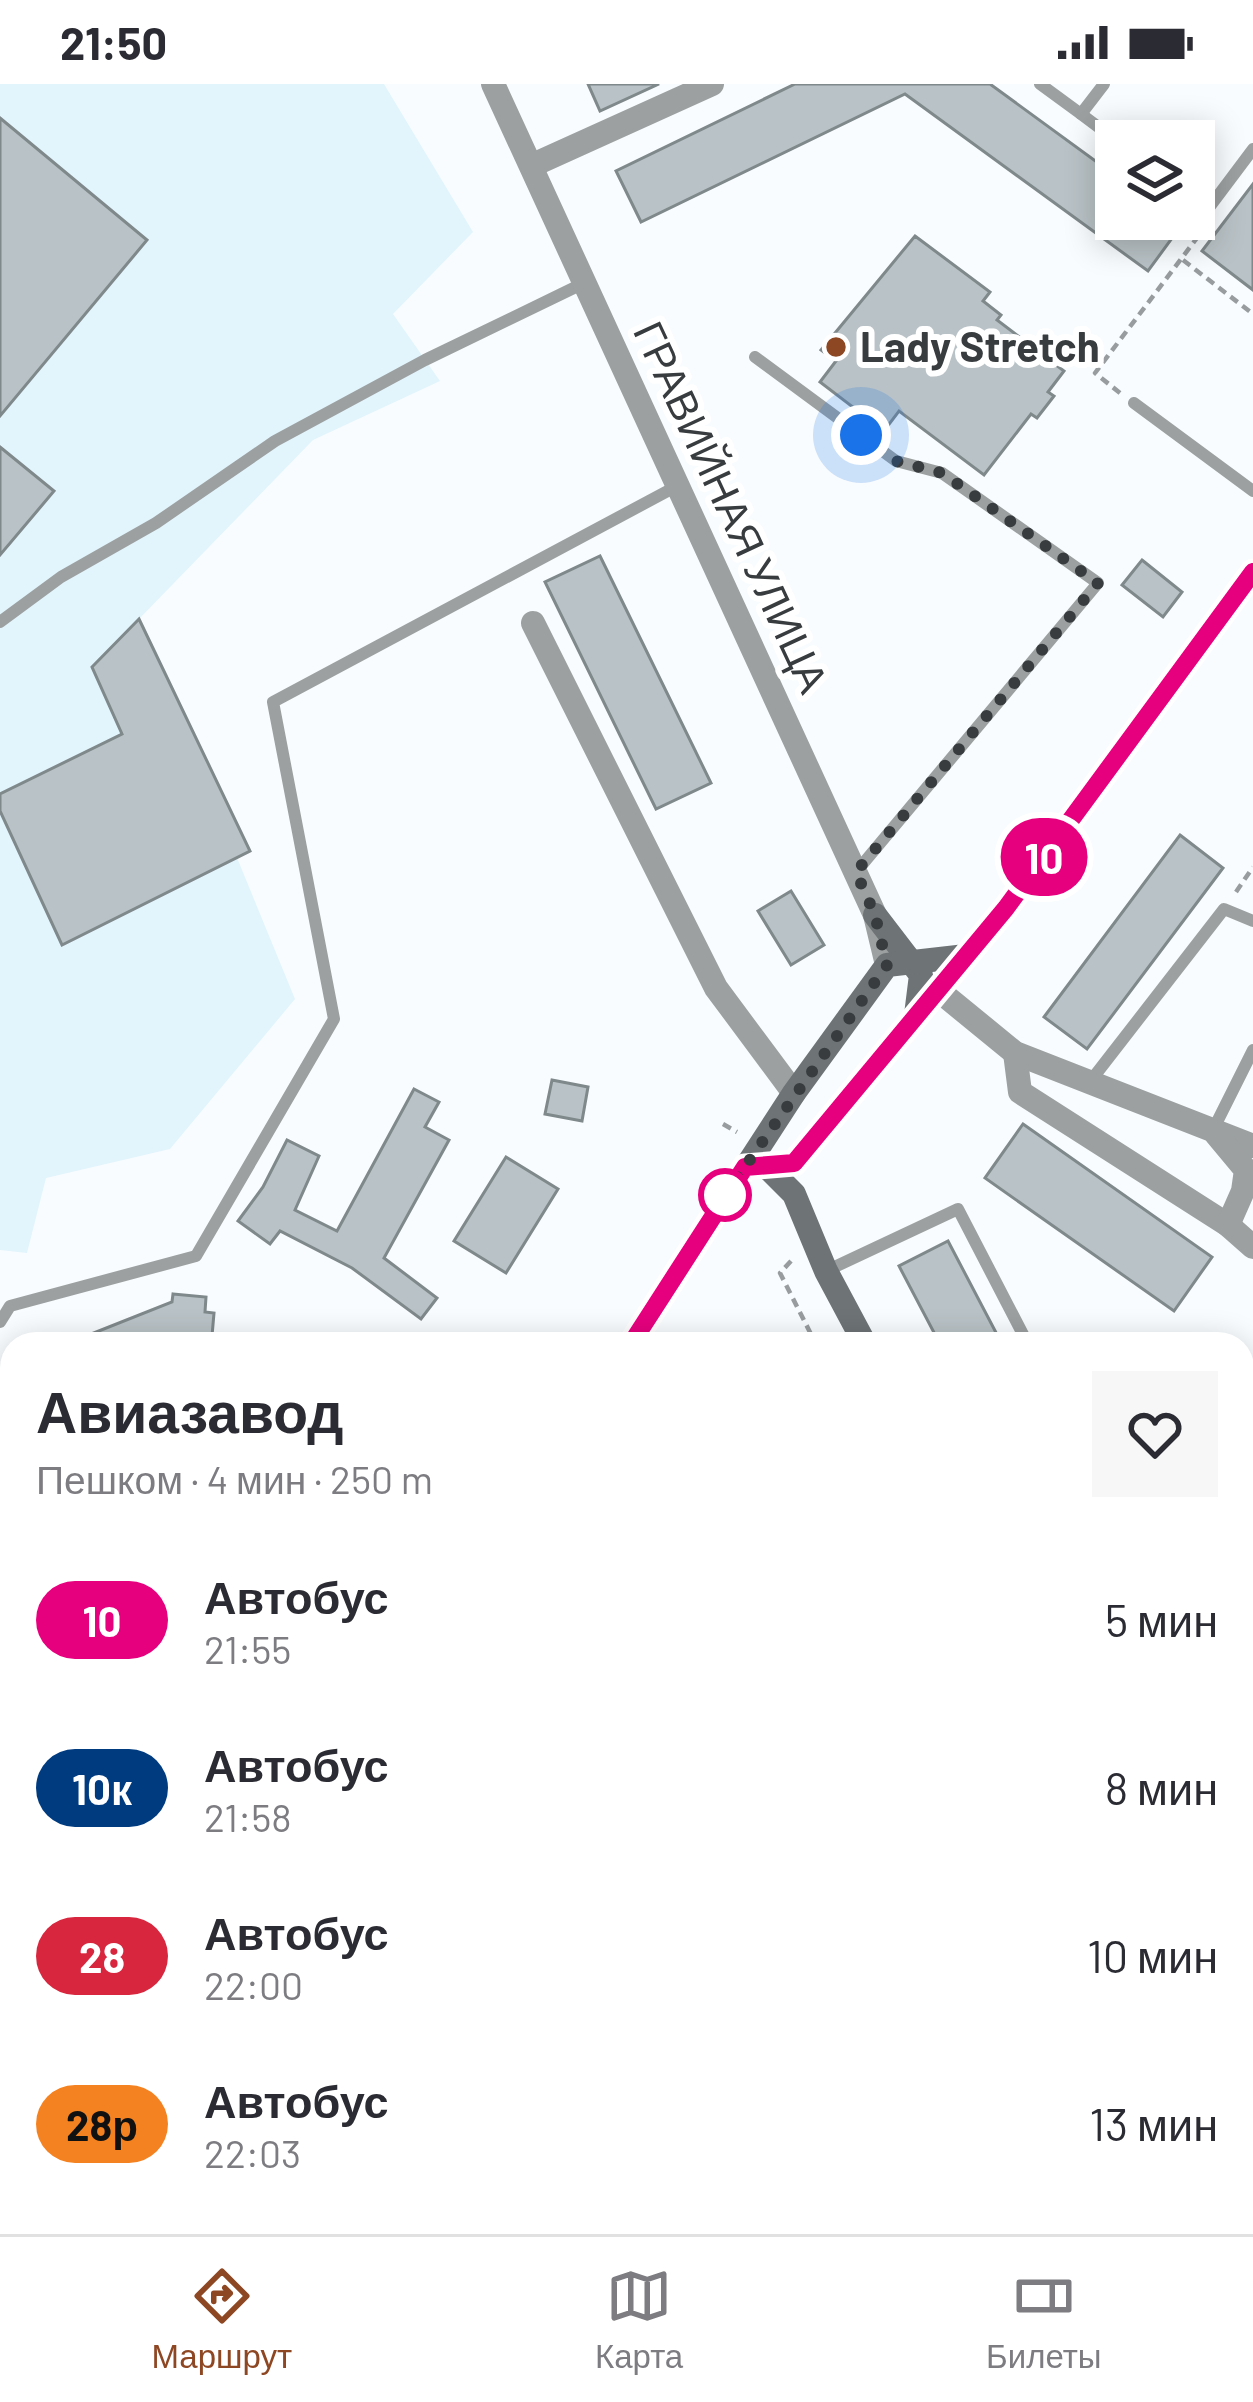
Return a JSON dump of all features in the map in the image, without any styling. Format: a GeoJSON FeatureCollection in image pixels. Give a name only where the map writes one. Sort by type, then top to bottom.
{"type":"FeatureCollection","features":[{"type":"Feature","properties":{"kind":"main road"},"geometry":{"type":"LineString","coordinates":[[752,1163],[794,1163],[1006,908],[1253,572]]}},
{"type":"Feature","properties":{"kind":"main road"},"geometry":{"type":"LineString","coordinates":[[875,915],[921,975],[916,1017]]}},
{"type":"Feature","properties":{"kind":"main road"},"geometry":{"type":"LineString","coordinates":[[639,1332],[794,1093],[887,965],[967,956]]}},
{"type":"Feature","properties":{"kind":"main road"},"geometry":{"type":"LineString","coordinates":[[752,1163],[794,1194],[826,1271],[859,1332]]}},
{"type":"Feature","properties":{"kind":"street","name":"ГРАВИЙНАЯ УЛИЦА"},"geometry":{"type":"LineString","coordinates":[[493,84],[856,872],[875,915],[887,965]]}},
{"type":"Feature","properties":{"kind":"street"},"geometry":{"type":"LineString","coordinates":[[533,165],[712,84]]}},
{"type":"Feature","properties":{"kind":"street"},"geometry":{"type":"LineString","coordinates":[[533,623],[716,988],[794,1093]]}},
{"type":"Feature","properties":{"kind":"street"},"geometry":{"type":"LineString","coordinates":[[938,990],[1015,1053],[1253,1146]]}},
{"type":"Feature","properties":{"kind":"street"},"geometry":{"type":"LineString","coordinates":[[1015,1053],[1020,1092],[1228,1225],[1253,1247]]}},
{"type":"Feature","properties":{"kind":"street"},"geometry":{"type":"LineString","coordinates":[[1213,1130],[1246,1170],[1243,1191],[1228,1225]]}},
{"type":"Feature","properties":{"kind":"lane"},"geometry":{"type":"LineString","coordinates":[[1040,84],[1095,124]]}},
{"type":"Feature","properties":{"kind":"lane"},"geometry":{"type":"LineString","coordinates":[[1081,114],[1104,84]]}},
{"type":"Feature","properties":{"kind":"lane"},"geometry":{"type":"LineString","coordinates":[[1215,199],[1253,148]]}},
{"type":"Feature","properties":{"kind":"lane"},"geometry":{"type":"LineString","coordinates":[[0,622],[61,577],[157,524],[275,441],[425,360],[586,282]]}},
{"type":"Feature","properties":{"kind":"lane"},"geometry":{"type":"LineString","coordinates":[[755,357],[896,461],[942,473],[1098,583],[856,872]]}},
{"type":"Feature","properties":{"kind":"lane"},"geometry":{"type":"LineString","coordinates":[[1133,404],[1253,491]]}},
{"type":"Feature","properties":{"kind":"lane"},"geometry":{"type":"LineString","coordinates":[[0,1322],[10,1306],[196,1256],[334,1019],[273,702],[677,486]]}},
{"type":"Feature","properties":{"kind":"lane"},"geometry":{"type":"LineString","coordinates":[[1088,1084],[1224,909],[1253,921]]}},
{"type":"Feature","properties":{"kind":"lane"},"geometry":{"type":"LineString","coordinates":[[1213,1130],[1253,1050]]}},
{"type":"Feature","properties":{"kind":"lane"},"geometry":{"type":"LineString","coordinates":[[826,1271],[958,1209],[1022,1332]]}},
{"type":"Feature","properties":{"kind":"path"},"geometry":{"type":"LineString","coordinates":[[1133,404],[1095,374],[1198,240]]}},
{"type":"Feature","properties":{"kind":"path"},"geometry":{"type":"LineString","coordinates":[[1183,260],[1253,314]]}},
{"type":"Feature","properties":{"kind":"path"},"geometry":{"type":"LineString","coordinates":[[1224,909],[1253,867]]}},
{"type":"Feature","properties":{"kind":"shaded area"},"geometry":{"type":"Polygon","coordinates":[[[0,84],[384,84],[473,232],[393,314],[440,381],[313,440],[139,619],[295,999],[170,1149],[46,1178],[27,1253],[0,1250],[0,84]]]}},
{"type":"Feature","properties":{"kind":"building"},"geometry":{"type":"Polygon","coordinates":[[[588,84],[659,84],[600,111],[588,84]]]}},
{"type":"Feature","properties":{"kind":"building"},"geometry":{"type":"Polygon","coordinates":[[[795,84],[990,84],[1095,161],[1095,232],[905,94],[641,222],[616,171],[795,84]]]}},
{"type":"Feature","properties":{"kind":"building"},"geometry":{"type":"Polygon","coordinates":[[[0,118],[147,240],[0,416],[0,118]]]}},
{"type":"Feature","properties":{"kind":"building"},"geometry":{"type":"Polygon","coordinates":[[[1253,184],[1253,290],[1202,251],[1215,240],[1253,184]]]}},
{"type":"Feature","properties":{"kind":"building"},"geometry":{"type":"Polygon","coordinates":[[[915,236],[990,292],[983,301],[1001,315],[997,320],[1064,371],[1048,392],[1054,396],[1037,418],[1031,414],[984,475],[899,411],[884,431],[820,382],[836,361],[821,350],[915,236]]]}},
{"type":"Feature","properties":{"kind":"building"},"geometry":{"type":"Polygon","coordinates":[[[1105,240],[1171,240],[1148,271],[1105,240]]]}},
{"type":"Feature","properties":{"kind":"building"},"geometry":{"type":"Polygon","coordinates":[[[0,447],[54,491],[0,555],[0,447]]]}},
{"type":"Feature","properties":{"kind":"building"},"geometry":{"type":"Polygon","coordinates":[[[600,556],[711,783],[656,809],[545,582],[600,556]]]}},
{"type":"Feature","properties":{"kind":"building"},"geometry":{"type":"Polygon","coordinates":[[[1142,560],[1182,592],[1163,617],[1122,585],[1142,560]]]}},
{"type":"Feature","properties":{"kind":"building"},"geometry":{"type":"Polygon","coordinates":[[[139,619],[250,851],[62,945],[0,811],[0,794],[122,734],[92,667],[139,619]]]}},
{"type":"Feature","properties":{"kind":"building"},"geometry":{"type":"Polygon","coordinates":[[[1180,835],[1223,868],[1087,1049],[1044,1017],[1180,835]]]}},
{"type":"Feature","properties":{"kind":"building"},"geometry":{"type":"Polygon","coordinates":[[[791,891],[824,945],[791,965],[758,911],[791,891]]]}},
{"type":"Feature","properties":{"kind":"building"},"geometry":{"type":"Polygon","coordinates":[[[552,1080],[588,1087],[582,1121],[545,1114],[552,1080]]]}},
{"type":"Feature","properties":{"kind":"building"},"geometry":{"type":"Polygon","coordinates":[[[414,1089],[439,1102],[425,1127],[449,1140],[384,1258],[437,1298],[421,1319],[352,1268],[280,1231],[270,1244],[238,1221],[263,1187],[287,1140],[319,1156],[295,1210],[337,1231],[414,1089]]]}},
{"type":"Feature","properties":{"kind":"building"},"geometry":{"type":"Polygon","coordinates":[[[1023,1124],[1212,1257],[1174,1311],[985,1178],[1023,1124]]]}},
{"type":"Feature","properties":{"kind":"building"},"geometry":{"type":"Polygon","coordinates":[[[506,1157],[558,1189],[506,1273],[454,1241],[506,1157]]]}},
{"type":"Feature","properties":{"kind":"building"},"geometry":{"type":"Polygon","coordinates":[[[948,1241],[996,1332],[934,1332],[899,1266],[948,1241]]]}},
{"type":"Feature","properties":{"kind":"building"},"geometry":{"type":"Polygon","coordinates":[[[173,1294],[206,1297],[205,1312],[214,1313],[212,1332],[96,1332],[172,1302],[173,1294]]]}},
{"type":"Feature","properties":{"kind":"bus line","name":"10"},"geometry":{"type":"LineString","coordinates":[[639,1332],[745,1167],[794,1163],[1006,908],[1253,572]]}},
{"type":"Feature","properties":{"kind":"place","name":"Lady Stretch"},"geometry":{"type":"Point","coordinates":[836,347]}},
{"type":"Feature","properties":{"kind":"route"},"geometry":{"type":"LineString","coordinates":[[725,1195],[887,965],[875,915],[856,872],[1098,583],[942,473],[896,461],[861,435]]}}]}
